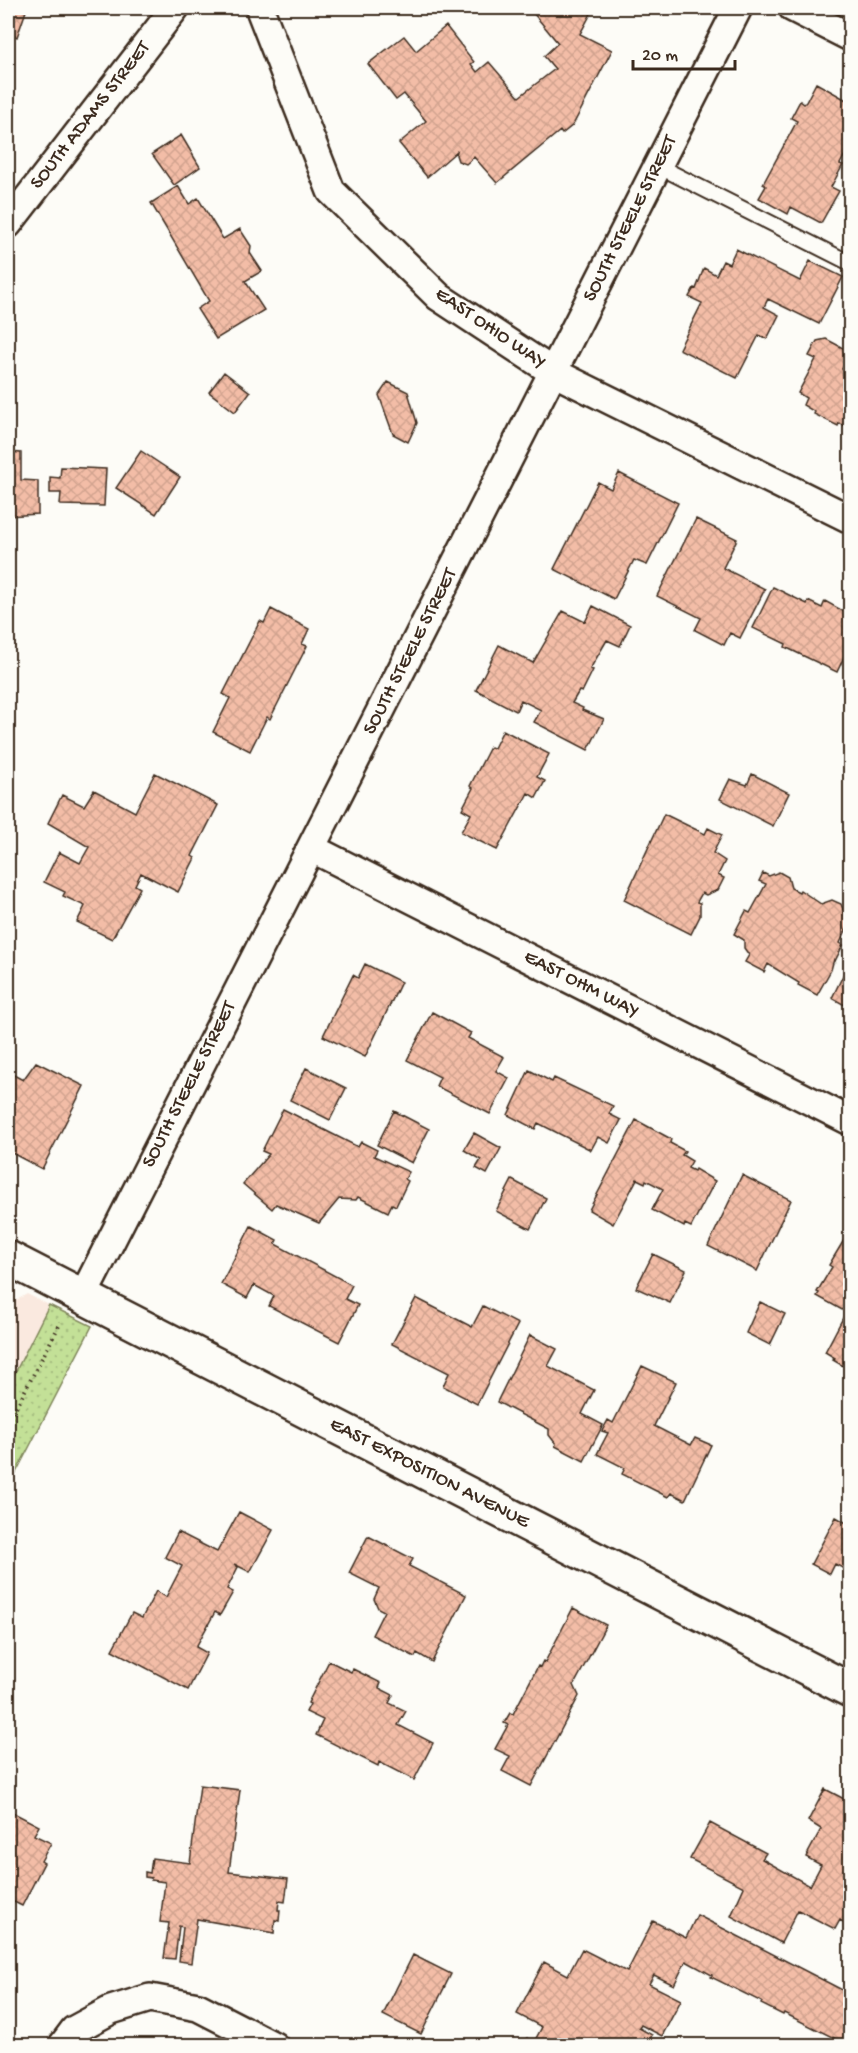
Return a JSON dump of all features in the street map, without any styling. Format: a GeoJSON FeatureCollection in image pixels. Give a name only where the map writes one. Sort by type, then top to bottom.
{"type":"FeatureCollection","features":[{"type":"Feature","properties":{"kind":"street","name":"SOUTH ADAMS STREET"},"geometry":{"type":"LineString","coordinates":[[8,224],[175,8]]}},
{"type":"Feature","properties":{"kind":"street","name":"EAST OHIO WAY"},"geometry":{"type":"LineString","coordinates":[[261,8],[331,190],[439,297],[553,372],[850,519]]}},
{"type":"Feature","properties":{"kind":"street","name":"SOUTH STEELE STREET"},"geometry":{"type":"LineString","coordinates":[[83,1296],[738,8]]}},
{"type":"Feature","properties":{"kind":"street"},"geometry":{"type":"LineString","coordinates":[[793,8],[850,37]]}},
{"type":"Feature","properties":{"kind":"street","name":"EAST OHM WAY"},"geometry":{"type":"LineString","coordinates":[[311,849],[850,1121]]}},
{"type":"Feature","properties":{"kind":"street","name":"EAST EXPOSITION AVENUE"},"geometry":{"type":"LineString","coordinates":[[9,1263],[83,1296],[850,1690]]}},
{"type":"Feature","properties":{"kind":"street"},"geometry":{"type":"LineString","coordinates":[[62,2046],[74,2030],[111,2010],[150,1998],[198,2007],[274,2046]]}},
{"type":"Feature","properties":{"kind":"lane"},"geometry":{"type":"LineString","coordinates":[[658,166],[850,263]]}},
{"type":"Feature","properties":{"kind":"path"},"geometry":{"type":"LineString","coordinates":[[8,1423],[63,1318],[83,1296]]}},
{"type":"Feature","properties":{"kind":"shaded area"},"geometry":{"type":"Polygon","coordinates":[[[27,1294],[49,1305],[8,1387],[8,1305],[27,1294]]]}},
{"type":"Feature","properties":{"kind":"green space"},"geometry":{"type":"Polygon","coordinates":[[[49,1305],[92,1326],[8,1488],[8,1387],[49,1305]]]}},
{"type":"Feature","properties":{"kind":"building"},"geometry":{"type":"Polygon","coordinates":[[[8,8],[27,8],[17,37],[8,33],[8,8]]]}},
{"type":"Feature","properties":{"kind":"building"},"geometry":{"type":"Polygon","coordinates":[[[529,8],[594,8],[580,34],[612,50],[573,125],[562,134],[560,131],[497,183],[474,157],[466,164],[458,161],[457,151],[427,177],[399,143],[426,121],[404,94],[396,100],[368,64],[404,36],[416,51],[446,26],[474,62],[471,64],[477,72],[489,62],[519,97],[555,69],[544,56],[558,43],[529,8]]]}},
{"type":"Feature","properties":{"kind":"building"},"geometry":{"type":"Polygon","coordinates":[[[816,83],[850,102],[850,119],[847,126],[850,128],[850,145],[840,164],[843,165],[831,187],[839,191],[821,223],[791,207],[788,214],[759,198],[766,186],[763,184],[797,121],[791,118],[800,101],[804,104],[806,102],[816,83]]]}},
{"type":"Feature","properties":{"kind":"building"},"geometry":{"type":"Polygon","coordinates":[[[181,135],[200,167],[174,185],[152,154],[181,135]]]}},
{"type":"Feature","properties":{"kind":"building"},"geometry":{"type":"Polygon","coordinates":[[[178,186],[189,204],[198,198],[223,239],[240,229],[251,246],[250,253],[262,271],[245,281],[264,310],[216,339],[197,309],[209,301],[151,203],[178,186]]]}},
{"type":"Feature","properties":{"kind":"building"},"geometry":{"type":"Polygon","coordinates":[[[736,249],[800,281],[810,261],[843,277],[819,324],[768,299],[764,307],[779,315],[767,339],[759,335],[737,378],[679,349],[702,303],[689,297],[694,288],[696,289],[704,268],[716,275],[723,261],[729,264],[736,249]]]}},
{"type":"Feature","properties":{"kind":"building"},"geometry":{"type":"Polygon","coordinates":[[[826,339],[845,349],[848,357],[842,369],[850,373],[850,429],[839,423],[838,426],[814,414],[815,412],[803,405],[806,398],[798,393],[816,359],[809,356],[817,341],[826,339]]]}},
{"type":"Feature","properties":{"kind":"building"},"geometry":{"type":"Polygon","coordinates":[[[224,372],[250,392],[235,412],[209,392],[224,372]]]}},
{"type":"Feature","properties":{"kind":"building"},"geometry":{"type":"Polygon","coordinates":[[[388,382],[408,392],[417,423],[408,442],[393,434],[379,395],[388,382]]]}},
{"type":"Feature","properties":{"kind":"building"},"geometry":{"type":"Polygon","coordinates":[[[141,451],[180,477],[156,514],[116,488],[141,451]]]}},
{"type":"Feature","properties":{"kind":"building"},"geometry":{"type":"Polygon","coordinates":[[[8,452],[21,453],[21,480],[38,481],[38,514],[8,516],[8,452]]]}},
{"type":"Feature","properties":{"kind":"building"},"geometry":{"type":"Polygon","coordinates":[[[61,467],[106,469],[104,506],[60,505],[61,493],[50,493],[50,477],[60,478],[61,467]]]}},
{"type":"Feature","properties":{"kind":"building"},"geometry":{"type":"Polygon","coordinates":[[[619,473],[678,503],[647,565],[634,560],[614,599],[554,569],[598,482],[611,489],[619,473]]]}},
{"type":"Feature","properties":{"kind":"building"},"geometry":{"type":"Polygon","coordinates":[[[696,519],[737,539],[723,568],[765,589],[740,638],[730,633],[724,645],[695,630],[701,618],[657,596],[696,519]]]}},
{"type":"Feature","properties":{"kind":"building"},"geometry":{"type":"Polygon","coordinates":[[[773,587],[807,604],[808,601],[822,608],[825,601],[850,615],[850,656],[846,653],[837,672],[785,647],[786,644],[753,628],[773,587]]]}},
{"type":"Feature","properties":{"kind":"building"},"geometry":{"type":"Polygon","coordinates":[[[593,606],[630,625],[620,646],[607,640],[590,669],[593,670],[582,692],[579,691],[572,703],[604,719],[588,750],[534,722],[541,710],[521,700],[516,711],[476,690],[499,645],[533,663],[563,611],[585,622],[593,606]]]}},
{"type":"Feature","properties":{"kind":"building"},"geometry":{"type":"Polygon","coordinates":[[[271,609],[309,629],[302,644],[307,646],[270,719],[267,717],[250,751],[213,732],[230,698],[223,694],[260,621],[264,623],[271,609]]]}},
{"type":"Feature","properties":{"kind":"building"},"geometry":{"type":"Polygon","coordinates":[[[503,730],[549,754],[537,777],[545,781],[536,798],[528,793],[497,850],[461,832],[471,814],[462,809],[473,788],[470,786],[490,747],[494,748],[503,730]]]}},
{"type":"Feature","properties":{"kind":"building"},"geometry":{"type":"Polygon","coordinates":[[[155,773],[218,805],[192,856],[195,858],[178,892],[141,873],[135,885],[140,888],[112,939],[77,922],[85,906],[63,896],[65,892],[44,882],[59,852],[80,863],[89,847],[48,823],[62,795],[84,806],[94,790],[135,812],[155,773]]]}},
{"type":"Feature","properties":{"kind":"building"},"geometry":{"type":"Polygon","coordinates":[[[752,774],[789,793],[773,826],[720,799],[730,779],[747,785],[752,774]]]}},
{"type":"Feature","properties":{"kind":"building"},"geometry":{"type":"Polygon","coordinates":[[[664,814],[705,834],[708,828],[722,835],[713,853],[725,861],[718,875],[724,878],[718,890],[706,895],[702,893],[697,902],[700,903],[700,916],[691,934],[624,900],[664,814]]]}},
{"type":"Feature","properties":{"kind":"building"},"geometry":{"type":"Polygon","coordinates":[[[779,872],[788,877],[791,888],[799,892],[800,890],[821,904],[832,900],[841,904],[845,914],[850,917],[840,943],[843,945],[817,995],[768,964],[764,972],[745,962],[749,955],[744,948],[744,940],[734,934],[746,911],[750,913],[766,884],[759,881],[763,873],[769,876],[779,872]]]}},
{"type":"Feature","properties":{"kind":"building"},"geometry":{"type":"Polygon","coordinates":[[[850,961],[850,1008],[832,998],[850,961]]]}},
{"type":"Feature","properties":{"kind":"building"},"geometry":{"type":"Polygon","coordinates":[[[365,964],[401,982],[365,1057],[323,1036],[353,975],[358,978],[365,964]]]}},
{"type":"Feature","properties":{"kind":"building"},"geometry":{"type":"Polygon","coordinates":[[[432,1012],[471,1033],[468,1038],[504,1057],[496,1071],[509,1078],[490,1114],[436,1086],[440,1077],[407,1060],[432,1012]]]}},
{"type":"Feature","properties":{"kind":"building"},"geometry":{"type":"Polygon","coordinates":[[[36,1062],[84,1086],[42,1169],[8,1151],[8,1072],[23,1080],[36,1062]]]}},
{"type":"Feature","properties":{"kind":"building"},"geometry":{"type":"Polygon","coordinates":[[[306,1068],[346,1088],[330,1120],[290,1100],[306,1068]]]}},
{"type":"Feature","properties":{"kind":"building"},"geometry":{"type":"Polygon","coordinates":[[[529,1070],[552,1082],[554,1078],[613,1106],[609,1114],[621,1120],[609,1143],[598,1137],[591,1150],[538,1123],[535,1129],[508,1115],[529,1070]]]}},
{"type":"Feature","properties":{"kind":"building"},"geometry":{"type":"Polygon","coordinates":[[[283,1109],[358,1147],[361,1142],[377,1150],[374,1156],[409,1172],[405,1179],[408,1181],[396,1206],[392,1204],[388,1212],[358,1197],[356,1200],[339,1199],[319,1223],[276,1204],[272,1209],[243,1184],[269,1154],[262,1151],[283,1109]]]}},
{"type":"Feature","properties":{"kind":"building"},"geometry":{"type":"Polygon","coordinates":[[[394,1111],[429,1129],[412,1163],[377,1145],[394,1111]]]}},
{"type":"Feature","properties":{"kind":"building"},"geometry":{"type":"Polygon","coordinates":[[[636,1120],[671,1139],[670,1143],[685,1151],[682,1155],[692,1161],[688,1168],[694,1171],[695,1169],[715,1181],[691,1227],[685,1224],[684,1227],[652,1210],[663,1189],[646,1180],[645,1183],[637,1179],[613,1224],[589,1210],[636,1120]]]}},
{"type":"Feature","properties":{"kind":"building"},"geometry":{"type":"Polygon","coordinates":[[[474,1133],[501,1148],[487,1174],[476,1168],[481,1160],[464,1150],[474,1133]]]}},
{"type":"Feature","properties":{"kind":"building"},"geometry":{"type":"Polygon","coordinates":[[[742,1175],[791,1200],[757,1271],[708,1246],[742,1175]]]}},
{"type":"Feature","properties":{"kind":"building"},"geometry":{"type":"Polygon","coordinates":[[[512,1180],[546,1198],[530,1229],[496,1211],[512,1180]]]}},
{"type":"Feature","properties":{"kind":"building"},"geometry":{"type":"Polygon","coordinates":[[[251,1226],[277,1240],[275,1244],[352,1285],[345,1299],[358,1305],[339,1342],[269,1306],[274,1296],[254,1285],[247,1298],[221,1284],[251,1226]]]}},
{"type":"Feature","properties":{"kind":"building"},"geometry":{"type":"Polygon","coordinates":[[[850,1230],[850,1370],[833,1360],[835,1358],[825,1352],[846,1312],[817,1296],[819,1293],[817,1292],[832,1267],[829,1265],[850,1230]]]}},
{"type":"Feature","properties":{"kind":"building"},"geometry":{"type":"Polygon","coordinates":[[[653,1254],[686,1270],[670,1303],[636,1288],[653,1254]]]}},
{"type":"Feature","properties":{"kind":"building"},"geometry":{"type":"Polygon","coordinates":[[[416,1298],[472,1327],[483,1306],[518,1324],[477,1404],[443,1386],[449,1373],[392,1344],[416,1298]]]}},
{"type":"Feature","properties":{"kind":"building"},"geometry":{"type":"Polygon","coordinates":[[[760,1302],[785,1314],[770,1345],[746,1333],[760,1302]]]}},
{"type":"Feature","properties":{"kind":"building"},"geometry":{"type":"Polygon","coordinates":[[[530,1335],[557,1349],[548,1366],[594,1390],[582,1414],[603,1425],[584,1461],[555,1446],[556,1444],[549,1435],[549,1429],[497,1402],[530,1335]]]}},
{"type":"Feature","properties":{"kind":"building"},"geometry":{"type":"Polygon","coordinates":[[[642,1366],[676,1382],[654,1426],[691,1445],[695,1438],[711,1445],[685,1500],[671,1493],[668,1497],[622,1474],[625,1468],[597,1454],[608,1433],[602,1431],[608,1420],[613,1423],[642,1366]]]}},
{"type":"Feature","properties":{"kind":"building"},"geometry":{"type":"Polygon","coordinates":[[[239,1512],[273,1530],[250,1572],[234,1564],[238,1567],[227,1589],[233,1592],[220,1615],[215,1612],[196,1647],[207,1653],[188,1690],[112,1650],[132,1613],[142,1618],[156,1591],[166,1597],[182,1566],[165,1557],[178,1532],[217,1552],[239,1512]]]}},
{"type":"Feature","properties":{"kind":"building"},"geometry":{"type":"Polygon","coordinates":[[[836,1517],[850,1525],[850,1572],[835,1564],[830,1574],[811,1564],[836,1517]]]}},
{"type":"Feature","properties":{"kind":"building"},"geometry":{"type":"Polygon","coordinates":[[[368,1536],[413,1559],[409,1566],[466,1595],[432,1662],[417,1653],[415,1657],[372,1635],[384,1611],[378,1608],[374,1599],[379,1588],[349,1573],[368,1536]]]}},
{"type":"Feature","properties":{"kind":"building"},"geometry":{"type":"Polygon","coordinates":[[[573,1608],[606,1625],[574,1685],[579,1696],[531,1786],[502,1771],[510,1756],[495,1749],[508,1725],[504,1723],[510,1713],[513,1714],[538,1666],[540,1667],[543,1661],[545,1662],[573,1608]]]}},
{"type":"Feature","properties":{"kind":"building"},"geometry":{"type":"Polygon","coordinates":[[[329,1661],[351,1672],[353,1669],[381,1683],[379,1688],[393,1695],[389,1703],[406,1711],[398,1725],[433,1743],[414,1780],[379,1762],[378,1766],[316,1735],[323,1720],[306,1712],[310,1704],[308,1703],[329,1661]]]}},
{"type":"Feature","properties":{"kind":"building"},"geometry":{"type":"Polygon","coordinates":[[[200,1785],[240,1790],[229,1872],[288,1879],[285,1902],[279,1901],[279,1921],[275,1920],[274,1933],[197,1919],[191,1963],[179,1961],[183,1927],[179,1926],[175,1959],[164,1958],[169,1923],[160,1922],[165,1882],[145,1877],[145,1872],[150,1873],[152,1858],[190,1863],[200,1785]]]}},
{"type":"Feature","properties":{"kind":"building"},"geometry":{"type":"Polygon","coordinates":[[[825,1789],[850,1802],[850,1926],[840,1920],[835,1929],[798,1910],[781,1943],[731,1916],[744,1887],[690,1859],[710,1823],[766,1853],[762,1859],[810,1886],[821,1865],[806,1857],[821,1829],[808,1821],[825,1789]]]}},
{"type":"Feature","properties":{"kind":"building"},"geometry":{"type":"Polygon","coordinates":[[[8,1810],[39,1826],[34,1835],[51,1843],[41,1861],[44,1863],[22,1906],[8,1899],[8,1810]]]}},
{"type":"Feature","properties":{"kind":"building"},"geometry":{"type":"Polygon","coordinates":[[[697,1915],[850,1994],[850,2030],[844,2043],[761,2004],[762,2002],[711,1977],[712,1975],[686,1961],[674,1985],[654,1975],[649,1984],[681,2000],[662,2036],[641,2025],[639,2028],[652,2035],[647,2046],[523,2046],[527,2038],[534,2042],[542,2027],[517,2014],[544,1962],[568,1975],[582,1949],[627,1972],[653,1921],[686,1938],[697,1915]]]}},
{"type":"Feature","properties":{"kind":"building"},"geometry":{"type":"Polygon","coordinates":[[[413,1955],[451,1974],[421,2034],[383,2015],[413,1955]]]}}]}
